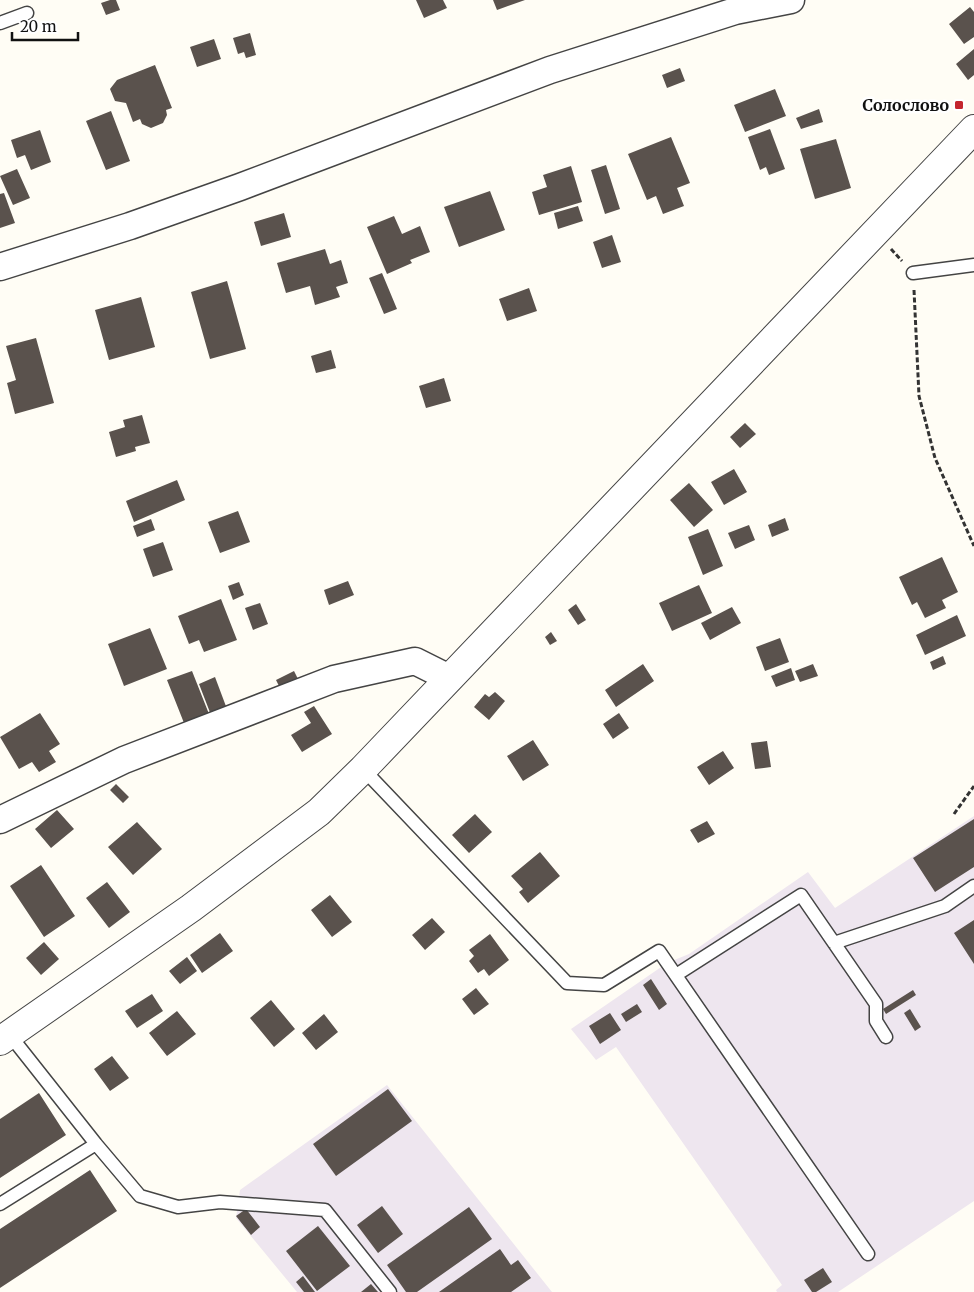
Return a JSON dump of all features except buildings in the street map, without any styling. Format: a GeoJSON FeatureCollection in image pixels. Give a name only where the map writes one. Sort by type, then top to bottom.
{"type":"FeatureCollection","features":[{"type":"Feature","properties":{"kind":"street"},"geometry":{"type":"LineString","coordinates":[[0,267],[130,226],[240,187],[550,70],[735,11],[785,1]]}},
{"type":"Feature","properties":{"kind":"street"},"geometry":{"type":"LineString","coordinates":[[5,1038],[192,908],[319,812],[363,769],[974,129]]}},
{"type":"Feature","properties":{"kind":"street"},"geometry":{"type":"LineString","coordinates":[[0,820],[124,760],[334,679],[414,661],[449,678]]}},
{"type":"Feature","properties":{"kind":"lane"},"geometry":{"type":"LineString","coordinates":[[0,23],[27,13]]}},
{"type":"Feature","properties":{"kind":"lane"},"geometry":{"type":"LineString","coordinates":[[913,272],[974,265]]}},
{"type":"Feature","properties":{"kind":"lane"},"geometry":{"type":"LineString","coordinates":[[363,769],[567,983],[604,985],[659,951],[868,1254]]}},
{"type":"Feature","properties":{"kind":"lane"},"geometry":{"type":"LineString","coordinates":[[834,943],[945,906],[974,886]]}},
{"type":"Feature","properties":{"kind":"lane"},"geometry":{"type":"LineString","coordinates":[[676,975],[800,895],[876,1004],[876,1021],[886,1037]]}},
{"type":"Feature","properties":{"kind":"lane"},"geometry":{"type":"LineString","coordinates":[[5,1038],[140,1196],[178,1207],[220,1202],[325,1210],[390,1292]]}},
{"type":"Feature","properties":{"kind":"lane"},"geometry":{"type":"LineString","coordinates":[[0,1204],[96,1144]]}},
{"type":"Feature","properties":{"kind":"path"},"geometry":{"type":"LineString","coordinates":[[875,233],[913,272],[919,396],[936,458],[974,546]]}},
{"type":"Feature","properties":{"kind":"path"},"geometry":{"type":"LineString","coordinates":[[954,814],[974,786]]}},
{"type":"Feature","properties":{"kind":"shaded area"},"geometry":{"type":"Polygon","coordinates":[[[974,816],[974,1201],[838,1292],[777,1292],[776,1290],[782,1285],[616,1047],[596,1060],[571,1029],[667,963],[689,954],[808,872],[835,908],[974,816]]]}},
{"type":"Feature","properties":{"kind":"shaded area"},"geometry":{"type":"Polygon","coordinates":[[[387,1085],[552,1292],[297,1292],[236,1218],[240,1190],[387,1085]]]}},
{"type":"Feature","properties":{"kind":"place","name":"Солослово"},"geometry":{"type":"Point","coordinates":[959,105]}}]}
